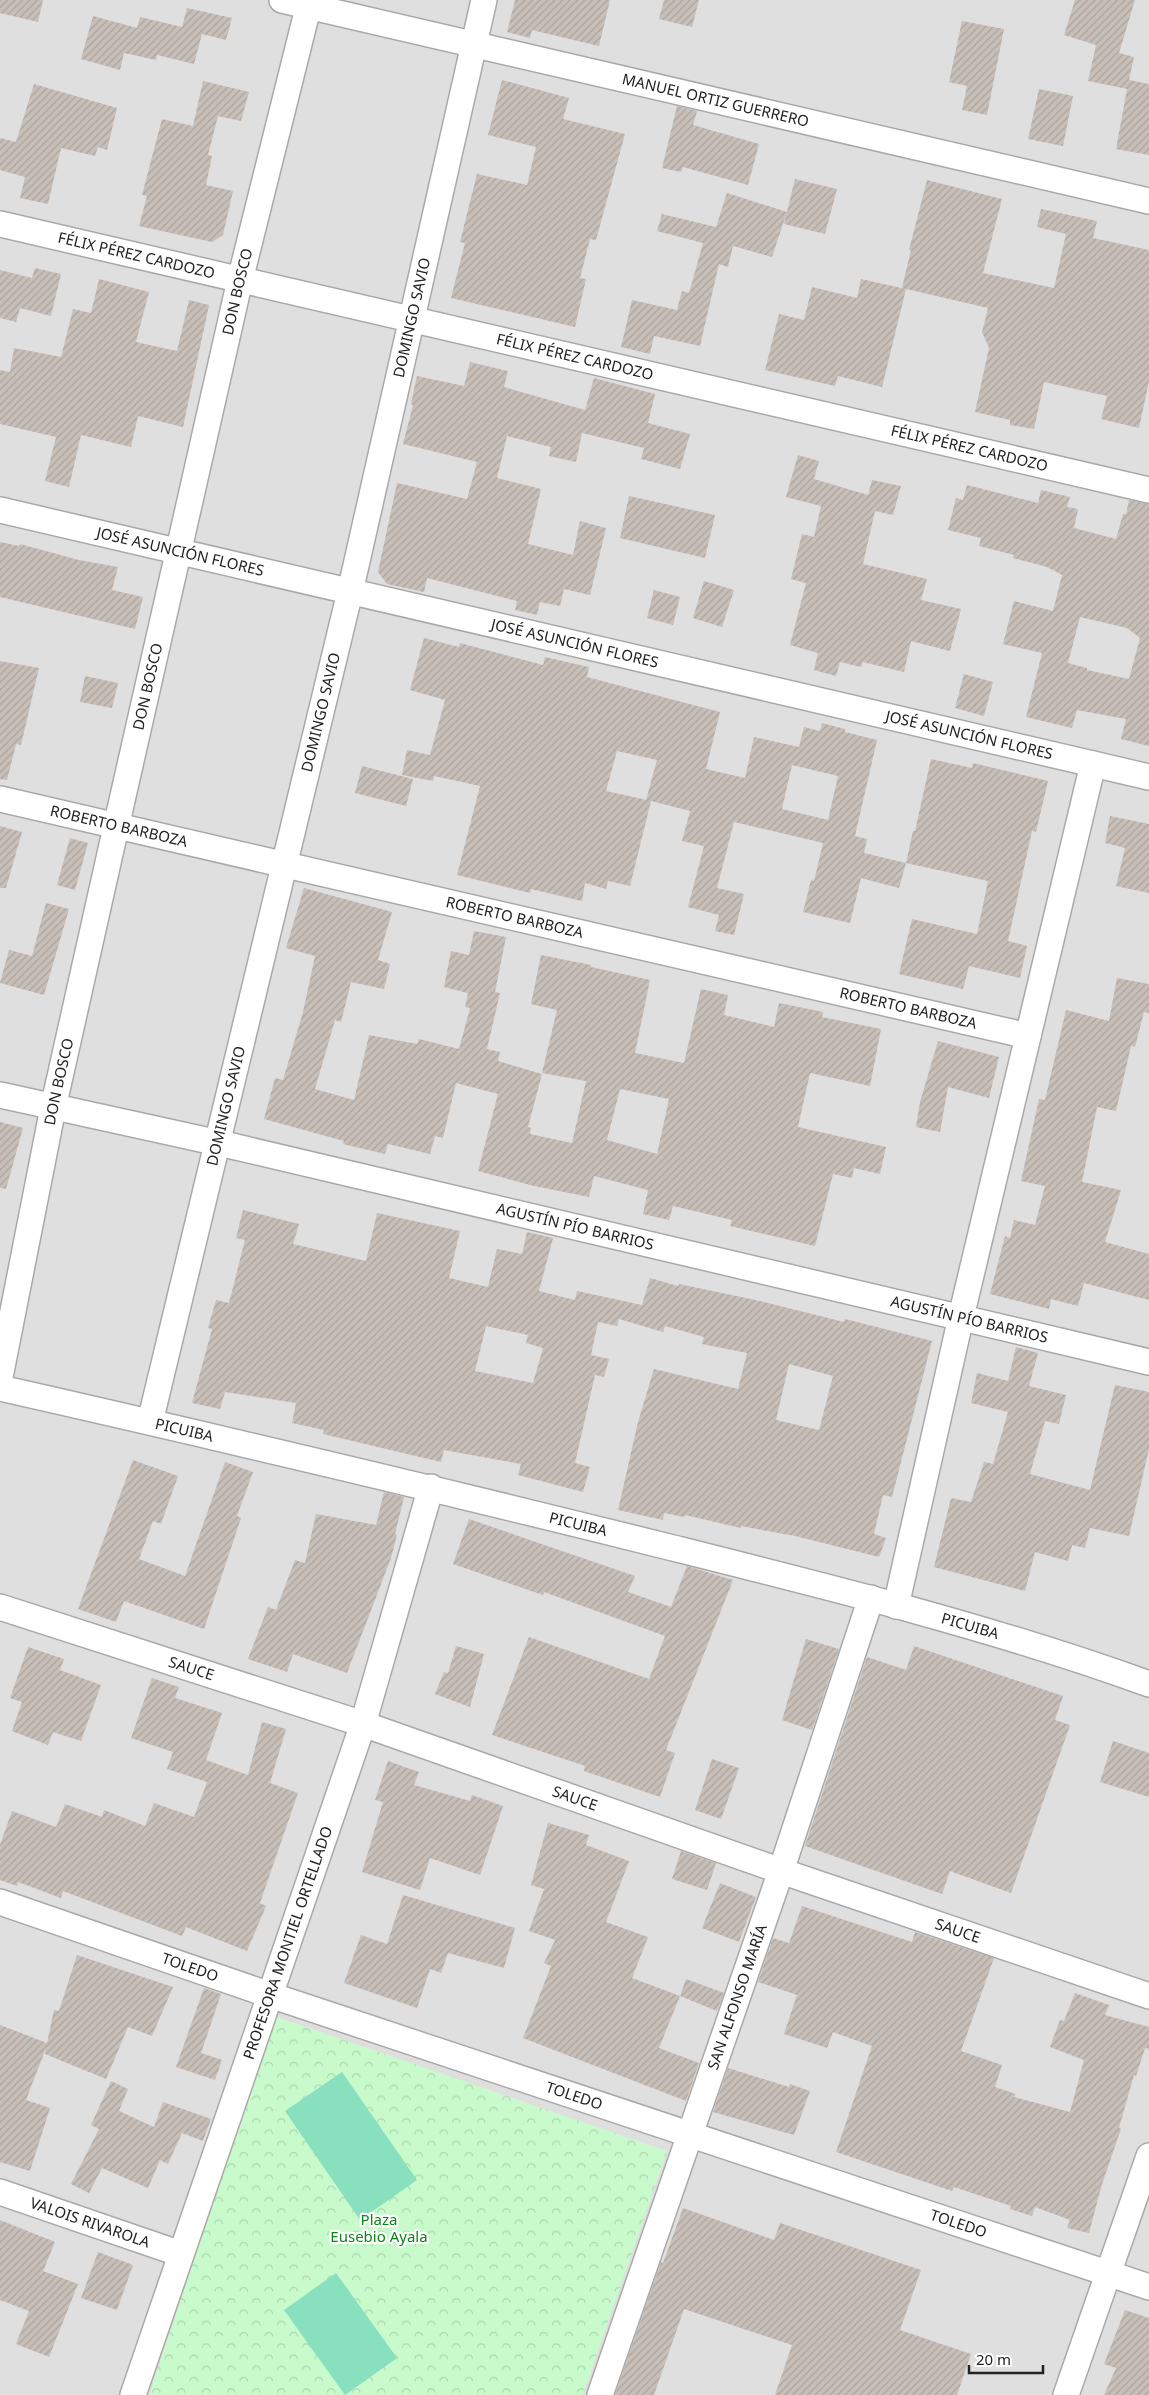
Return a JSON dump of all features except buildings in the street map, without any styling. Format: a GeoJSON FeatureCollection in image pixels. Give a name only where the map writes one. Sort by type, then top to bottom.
{"type":"FeatureCollection","features":[{"type":"Feature","properties":{"kind":"street","name":"MANUEL ORTIZ GUERRERO"},"geometry":{"type":"LineString","coordinates":[[282,0],[310,3],[474,45],[1149,201]]}},
{"type":"Feature","properties":{"kind":"street","name":"DOMINGO SAVIO"},"geometry":{"type":"LineString","coordinates":[[150,1422],[219,1143],[350,592],[484,0]]}},
{"type":"Feature","properties":{"kind":"street","name":"DON BOSCO"},"geometry":{"type":"LineString","coordinates":[[0,1377],[53,1108],[116,827],[180,552],[240,280],[310,3]]}},
{"type":"Feature","properties":{"kind":"street","name":"FÉLIX PÉREZ CARDOZO"},"geometry":{"type":"LineString","coordinates":[[0,224],[1149,490]]}},
{"type":"Feature","properties":{"kind":"street","name":"JOSÉ ASUNCIÓN FLORES"},"geometry":{"type":"LineString","coordinates":[[0,510],[1149,777]]}},
{"type":"Feature","properties":{"kind":"street"},"geometry":{"type":"LineString","coordinates":[[896,1606],[961,1317],[1094,764]]}},
{"type":"Feature","properties":{"kind":"street","name":"ROBERTO BARBOZA"},"geometry":{"type":"LineString","coordinates":[[0,799],[1028,1036]]}},
{"type":"Feature","properties":{"kind":"street","name":"AGUSTÍN PÍO BARRIOS"},"geometry":{"type":"LineString","coordinates":[[0,1095],[219,1143],[1149,1362]]}},
{"type":"Feature","properties":{"kind":"street","name":"PICUIBA"},"geometry":{"type":"LineString","coordinates":[[0,1388],[430,1487],[871,1598],[1071,1656],[1149,1684]]}},
{"type":"Feature","properties":{"kind":"street","name":"PROFESORA MONTIEL ORTELLADO"},"geometry":{"type":"LineString","coordinates":[[133,2395],[363,1724],[430,1487]]}},
{"type":"Feature","properties":{"kind":"street","name":"SAN ALFONSO MARÍA"},"geometry":{"type":"LineString","coordinates":[[600,2395],[781,1872],[871,1598]]}},
{"type":"Feature","properties":{"kind":"street","name":"SAUCE"},"geometry":{"type":"LineString","coordinates":[[0,1608],[363,1724],[781,1872],[1149,1996]]}},
{"type":"Feature","properties":{"kind":"street","name":"TOLEDO"},"geometry":{"type":"LineString","coordinates":[[0,1902],[270,1995],[1149,2287]]}},
{"type":"Feature","properties":{"kind":"street"},"geometry":{"type":"LineString","coordinates":[[1066,2395],[1149,2156]]}},
{"type":"Feature","properties":{"kind":"street","name":"VALOIS RIVAROLA"},"geometry":{"type":"LineString","coordinates":[[0,2192],[181,2254]]}},
{"type":"Feature","properties":{"kind":"shaded area"},"geometry":{"type":"Polygon","coordinates":[[[0,0],[1149,0],[1149,2395],[0,2395],[0,0]]]}},
{"type":"Feature","properties":{"kind":"green space","name":"Plaza Eusebio Ayala"},"geometry":{"type":"Polygon","coordinates":[[[274,2016],[667,2151],[583,2395],[149,2395],[274,2016]]]}},
{"type":"Feature","properties":{"kind":"green space"},"geometry":{"type":"Polygon","coordinates":[[[342,2072],[417,2180],[360,2220],[285,2111],[342,2072]]]}},
{"type":"Feature","properties":{"kind":"green space"},"geometry":{"type":"Polygon","coordinates":[[[336,2273],[397,2358],[345,2395],[284,2310],[336,2273]]]}}]}
